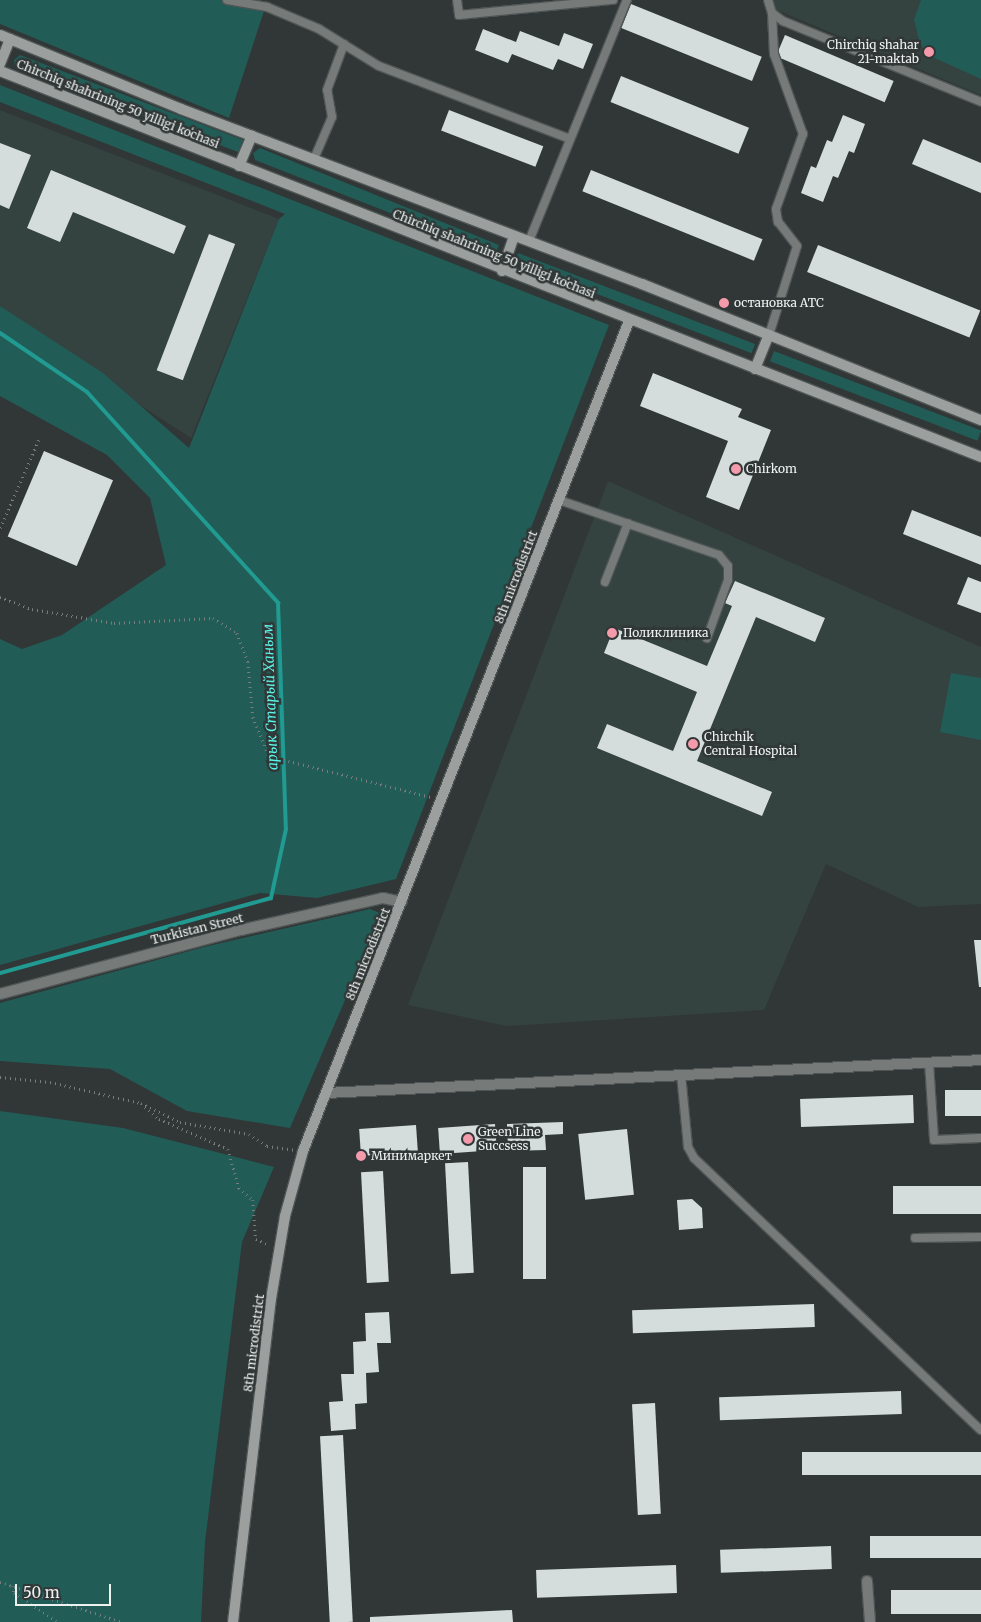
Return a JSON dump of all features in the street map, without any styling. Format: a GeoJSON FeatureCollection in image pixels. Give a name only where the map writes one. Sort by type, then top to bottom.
{"type":"FeatureCollection","features":[{"type":"Feature","properties":{"kind":"main road","name":"Chirchiq shahrining 50 yilligi koʻchasi"},"geometry":{"type":"LineString","coordinates":[[5,37],[252,136],[528,241],[980,418]]}},
{"type":"Feature","properties":{"kind":"main road"},"geometry":{"type":"LineString","coordinates":[[0,64],[5,37]]}},
{"type":"Feature","properties":{"kind":"main road","name":"Chirchiq shahrining 50 yilligi koʻchasi"},"geometry":{"type":"LineString","coordinates":[[0,71],[629,321],[981,457]]}},
{"type":"Feature","properties":{"kind":"main road"},"geometry":{"type":"LineString","coordinates":[[239,166],[252,136]]}},
{"type":"Feature","properties":{"kind":"main road"},"geometry":{"type":"LineString","coordinates":[[502,271],[514,236]]}},
{"type":"Feature","properties":{"kind":"main road","name":"8th microdistrict"},"geometry":{"type":"LineString","coordinates":[[232,1622],[279,1250],[302,1151],[402,902],[629,321]]}},
{"type":"Feature","properties":{"kind":"main road"},"geometry":{"type":"LineString","coordinates":[[755,369],[769,335]]}},
{"type":"Feature","properties":{"kind":"street","name":"Turkistan Street"},"geometry":{"type":"LineString","coordinates":[[0,994],[231,933],[364,902],[383,898],[402,902]]}},
{"type":"Feature","properties":{"kind":"street"},"geometry":{"type":"LineString","coordinates":[[326,1093],[981,1060]]}},
{"type":"Feature","properties":{"kind":"street"},"geometry":{"type":"LineString","coordinates":[[867,1581],[870,1622]]}},
{"type":"Feature","properties":{"kind":"lane"},"geometry":{"type":"LineString","coordinates":[[227,0],[267,7],[344,44],[379,66],[570,139]]}},
{"type":"Feature","properties":{"kind":"lane"},"geometry":{"type":"LineString","coordinates":[[457,0],[459,15],[613,0]]}},
{"type":"Feature","properties":{"kind":"lane"},"geometry":{"type":"LineString","coordinates":[[528,241],[627,0]]}},
{"type":"Feature","properties":{"kind":"lane"},"geometry":{"type":"LineString","coordinates":[[768,0],[772,13],[774,54],[803,134],[776,210],[778,222],[797,246],[769,335]]}},
{"type":"Feature","properties":{"kind":"lane"},"geometry":{"type":"LineString","coordinates":[[772,13],[783,21],[981,102]]}},
{"type":"Feature","properties":{"kind":"lane"},"geometry":{"type":"LineString","coordinates":[[314,159],[332,117],[327,90],[344,44]]}},
{"type":"Feature","properties":{"kind":"lane"},"geometry":{"type":"LineString","coordinates":[[559,500],[719,555],[728,566],[728,580],[707,638]]}},
{"type":"Feature","properties":{"kind":"lane"},"geometry":{"type":"LineString","coordinates":[[605,582],[628,523]]}},
{"type":"Feature","properties":{"kind":"lane"},"geometry":{"type":"LineString","coordinates":[[929,1062],[934,1140],[981,1138]]}},
{"type":"Feature","properties":{"kind":"lane"},"geometry":{"type":"LineString","coordinates":[[682,1074],[688,1147],[694,1158],[981,1430]]}},
{"type":"Feature","properties":{"kind":"lane"},"geometry":{"type":"LineString","coordinates":[[915,1238],[981,1236]]}},
{"type":"Feature","properties":{"kind":"path"},"geometry":{"type":"LineString","coordinates":[[0,528],[40,437]]}},
{"type":"Feature","properties":{"kind":"path"},"geometry":{"type":"LineString","coordinates":[[0,597],[32,609],[114,623],[213,618],[237,632],[248,662],[252,717],[269,756],[442,800]]}},
{"type":"Feature","properties":{"kind":"path"},"geometry":{"type":"LineString","coordinates":[[0,1077],[50,1082],[141,1103],[180,1122],[248,1134],[267,1146],[302,1151]]}},
{"type":"Feature","properties":{"kind":"path"},"geometry":{"type":"LineString","coordinates":[[141,1103],[159,1119],[228,1149],[239,1188],[253,1200],[256,1239],[279,1250]]}},
{"type":"Feature","properties":{"kind":"path"},"geometry":{"type":"LineString","coordinates":[[0,1582],[122,1622]]}},
{"type":"Feature","properties":{"kind":"path"},"geometry":{"type":"LineString","coordinates":[[12,1585],[14,1593],[58,1622]]}},
{"type":"Feature","properties":{"kind":"shaded area"},"geometry":{"type":"Polygon","coordinates":[[[0,0],[259,0],[265,8],[229,118],[0,24],[0,0]]]}},
{"type":"Feature","properties":{"kind":"shaded area","name":"Chirchiq shahar 21-maktab"},"geometry":{"type":"Polygon","coordinates":[[[773,0],[981,0],[981,95],[774,9],[773,0]]]}},
{"type":"Feature","properties":{"kind":"shaded area"},"geometry":{"type":"Polygon","coordinates":[[[921,0],[981,0],[981,79],[928,55],[920,44],[914,19],[921,0]]]}},
{"type":"Feature","properties":{"kind":"shaded area"},"geometry":{"type":"Polygon","coordinates":[[[20,55],[243,140],[238,152],[15,67],[14,60],[20,55]]]}},
{"type":"Feature","properties":{"kind":"shaded area"},"geometry":{"type":"Polygon","coordinates":[[[0,85],[609,325],[396,879],[317,898],[260,893],[0,965],[0,639],[22,649],[62,635],[166,565],[150,498],[107,455],[0,396],[0,306],[103,373],[189,448],[279,219],[285,214],[0,102],[0,85]]]}},
{"type":"Feature","properties":{"kind":"shaded area"},"geometry":{"type":"Polygon","coordinates":[[[0,110],[279,219],[191,438],[0,315],[0,110]]]}},
{"type":"Feature","properties":{"kind":"shaded area"},"geometry":{"type":"Polygon","coordinates":[[[260,148],[499,245],[495,254],[255,160],[253,153],[260,148]]]}},
{"type":"Feature","properties":{"kind":"shaded area"},"geometry":{"type":"Polygon","coordinates":[[[518,253],[755,344],[752,353],[514,262],[518,253]]]}},
{"type":"Feature","properties":{"kind":"shaded area"},"geometry":{"type":"Polygon","coordinates":[[[774,351],[981,430],[977,441],[770,361],[774,351]]]}},
{"type":"Feature","properties":{"kind":"shaded area","name":"Chirchik Central Hospital"},"geometry":{"type":"Polygon","coordinates":[[[608,481],[981,647],[981,904],[918,907],[826,864],[764,1010],[506,1026],[408,1005],[608,481]]]}},
{"type":"Feature","properties":{"kind":"shaded area"},"geometry":{"type":"Polygon","coordinates":[[[951,673],[981,678],[981,740],[940,732],[951,673]]]}},
{"type":"Feature","properties":{"kind":"shaded area"},"geometry":{"type":"Polygon","coordinates":[[[370,909],[382,914],[290,1128],[187,1111],[110,1069],[0,1061],[0,1003],[204,947],[370,909]]]}},
{"type":"Feature","properties":{"kind":"shaded area"},"geometry":{"type":"Polygon","coordinates":[[[0,1111],[123,1128],[274,1167],[242,1242],[205,1542],[201,1622],[0,1622],[0,1111]]]}},
{"type":"Feature","properties":{"kind":"building"},"geometry":{"type":"Polygon","coordinates":[[[631,4],[762,57],[752,81],[621,28],[631,4]]]}},
{"type":"Feature","properties":{"kind":"building"},"geometry":{"type":"Polygon","coordinates":[[[483,29],[516,42],[520,31],[559,46],[564,33],[593,44],[583,69],[558,59],[553,70],[512,54],[508,63],[475,50],[483,29]]]}},
{"type":"Feature","properties":{"kind":"building"},"geometry":{"type":"Polygon","coordinates":[[[785,35],[894,81],[885,102],[776,56],[785,35]]]}},
{"type":"Feature","properties":{"kind":"building"},"geometry":{"type":"Polygon","coordinates":[[[621,76],[749,128],[738,154],[611,102],[621,76]]]}},
{"type":"Feature","properties":{"kind":"building"},"geometry":{"type":"Polygon","coordinates":[[[449,110],[543,146],[535,167],[441,131],[449,110]]]}},
{"type":"Feature","properties":{"kind":"building"},"geometry":{"type":"Polygon","coordinates":[[[843,115],[865,124],[854,153],[849,151],[838,178],[833,176],[823,202],[801,193],[811,166],[816,168],[827,140],[832,142],[843,115]]]}},
{"type":"Feature","properties":{"kind":"building"},"geometry":{"type":"Polygon","coordinates":[[[923,139],[981,163],[981,193],[912,164],[923,139]]]}},
{"type":"Feature","properties":{"kind":"building"},"geometry":{"type":"Polygon","coordinates":[[[0,143],[31,155],[9,209],[0,205],[0,143]]]}},
{"type":"Feature","properties":{"kind":"building"},"geometry":{"type":"Polygon","coordinates":[[[51,170],[186,226],[174,254],[73,212],[60,242],[27,228],[51,170]]]}},
{"type":"Feature","properties":{"kind":"building"},"geometry":{"type":"Polygon","coordinates":[[[591,170],[763,239],[754,261],[582,191],[591,170]]]}},
{"type":"Feature","properties":{"kind":"building"},"geometry":{"type":"Polygon","coordinates":[[[209,234],[235,244],[183,380],[157,370],[209,234]]]}},
{"type":"Feature","properties":{"kind":"building"},"geometry":{"type":"Polygon","coordinates":[[[818,245],[980,311],[969,337],[807,272],[818,245]]]}},
{"type":"Feature","properties":{"kind":"building","name":"Chirkom"},"geometry":{"type":"Polygon","coordinates":[[[653,373],[742,409],[738,417],[771,430],[739,510],[706,497],[728,441],[640,406],[653,373]]]}},
{"type":"Feature","properties":{"kind":"building"},"geometry":{"type":"Polygon","coordinates":[[[44,451],[113,480],[77,566],[8,537],[44,451]]]}},
{"type":"Feature","properties":{"kind":"building"},"geometry":{"type":"Polygon","coordinates":[[[912,510],[981,537],[981,565],[903,534],[912,510]]]}},
{"type":"Feature","properties":{"kind":"building"},"geometry":{"type":"Polygon","coordinates":[[[968,577],[981,582],[981,613],[957,604],[968,577]]]}},
{"type":"Feature","properties":{"kind":"building"},"geometry":{"type":"Polygon","coordinates":[[[735,581],[825,618],[815,642],[756,617],[697,761],[772,792],[762,816],[597,748],[607,724],[673,751],[697,692],[604,653],[614,628],[707,666],[732,606],[725,603],[735,581]]]}},
{"type":"Feature","properties":{"kind":"building"},"geometry":{"type":"Polygon","coordinates":[[[974,940],[981,940],[981,987],[979,987],[974,940]]]}},
{"type":"Feature","properties":{"kind":"building"},"geometry":{"type":"Polygon","coordinates":[[[945,1090],[981,1090],[981,1116],[945,1116],[945,1090]]]}},
{"type":"Feature","properties":{"kind":"building"},"geometry":{"type":"Polygon","coordinates":[[[913,1095],[914,1123],[801,1127],[800,1099],[913,1095]]]}},
{"type":"Feature","properties":{"kind":"building"},"geometry":{"type":"Polygon","coordinates":[[[563,1122],[563,1134],[545,1135],[546,1150],[508,1151],[507,1124],[563,1122]]]}},
{"type":"Feature","properties":{"kind":"building"},"geometry":{"type":"Polygon","coordinates":[[[495,1124],[497,1150],[440,1154],[438,1128],[495,1124]]]}},
{"type":"Feature","properties":{"kind":"building"},"geometry":{"type":"Polygon","coordinates":[[[416,1125],[418,1152],[361,1156],[359,1129],[416,1125]]]}},
{"type":"Feature","properties":{"kind":"building"},"geometry":{"type":"Polygon","coordinates":[[[627,1129],[634,1195],[585,1200],[578,1134],[627,1129]]]}},
{"type":"Feature","properties":{"kind":"building"},"geometry":{"type":"Polygon","coordinates":[[[468,1162],[474,1273],[451,1274],[445,1163],[468,1162]]]}},
{"type":"Feature","properties":{"kind":"building"},"geometry":{"type":"Polygon","coordinates":[[[523,1167],[546,1167],[546,1279],[523,1279],[523,1167]]]}},
{"type":"Feature","properties":{"kind":"building"},"geometry":{"type":"Polygon","coordinates":[[[383,1171],[389,1282],[367,1283],[361,1172],[383,1171]]]}},
{"type":"Feature","properties":{"kind":"building"},"geometry":{"type":"Polygon","coordinates":[[[893,1186],[981,1186],[981,1214],[893,1214],[893,1186]]]}},
{"type":"Feature","properties":{"kind":"building"},"geometry":{"type":"Polygon","coordinates":[[[692,1199],[702,1208],[703,1228],[679,1230],[677,1200],[692,1199]]]}},
{"type":"Feature","properties":{"kind":"building"},"geometry":{"type":"Polygon","coordinates":[[[814,1304],[815,1327],[633,1333],[632,1310],[814,1304]]]}},
{"type":"Feature","properties":{"kind":"building"},"geometry":{"type":"Polygon","coordinates":[[[389,1312],[391,1343],[377,1343],[379,1372],[366,1373],[367,1403],[355,1404],[356,1429],[331,1431],[329,1402],[343,1401],[341,1374],[354,1374],[353,1342],[366,1341],[365,1313],[389,1312]]]}},
{"type":"Feature","properties":{"kind":"building"},"geometry":{"type":"Polygon","coordinates":[[[901,1391],[902,1414],[720,1420],[719,1397],[901,1391]]]}},
{"type":"Feature","properties":{"kind":"building"},"geometry":{"type":"Polygon","coordinates":[[[655,1403],[661,1514],[638,1515],[632,1404],[655,1403]]]}},
{"type":"Feature","properties":{"kind":"building"},"geometry":{"type":"Polygon","coordinates":[[[343,1435],[353,1622],[330,1622],[320,1436],[343,1435]]]}},
{"type":"Feature","properties":{"kind":"building"},"geometry":{"type":"Polygon","coordinates":[[[802,1452],[981,1452],[981,1475],[802,1475],[802,1452]]]}},
{"type":"Feature","properties":{"kind":"building"},"geometry":{"type":"Polygon","coordinates":[[[870,1536],[981,1536],[981,1558],[870,1558],[870,1536]]]}},
{"type":"Feature","properties":{"kind":"building"},"geometry":{"type":"Polygon","coordinates":[[[831,1546],[832,1569],[721,1573],[720,1550],[831,1546]]]}},
{"type":"Feature","properties":{"kind":"building"},"geometry":{"type":"Polygon","coordinates":[[[676,1565],[677,1593],[537,1598],[536,1570],[676,1565]]]}},
{"type":"Feature","properties":{"kind":"building"},"geometry":{"type":"Polygon","coordinates":[[[891,1590],[981,1590],[981,1614],[891,1614],[891,1590]]]}},
{"type":"Feature","properties":{"kind":"building"},"geometry":{"type":"Polygon","coordinates":[[[512,1610],[513,1622],[370,1622],[370,1617],[512,1610]]]}},
{"type":"Feature","properties":{"kind":"waterway","name":"арык Старый Ханым"},"geometry":{"type":"LineString","coordinates":[[0,333],[87,392],[278,603],[286,829],[271,898],[0,973]]}},
{"type":"Feature","properties":{"kind":"place","name":"Chirchiq shahar 21-maktab"},"geometry":{"type":"Point","coordinates":[929,52]}},
{"type":"Feature","properties":{"kind":"place","name":"остановка АТС"},"geometry":{"type":"Point","coordinates":[724,303]}},
{"type":"Feature","properties":{"kind":"place","name":"Chirkom"},"geometry":{"type":"Point","coordinates":[736,469]}},
{"type":"Feature","properties":{"kind":"place","name":"Поликлиника"},"geometry":{"type":"Point","coordinates":[612,633]}},
{"type":"Feature","properties":{"kind":"place","name":"Chirchik Central Hospital"},"geometry":{"type":"Point","coordinates":[693,744]}},
{"type":"Feature","properties":{"kind":"place","name":"Green Line Succsess"},"geometry":{"type":"Point","coordinates":[468,1139]}},
{"type":"Feature","properties":{"kind":"place","name":"Минимаркет"},"geometry":{"type":"Point","coordinates":[361,1156]}}]}
